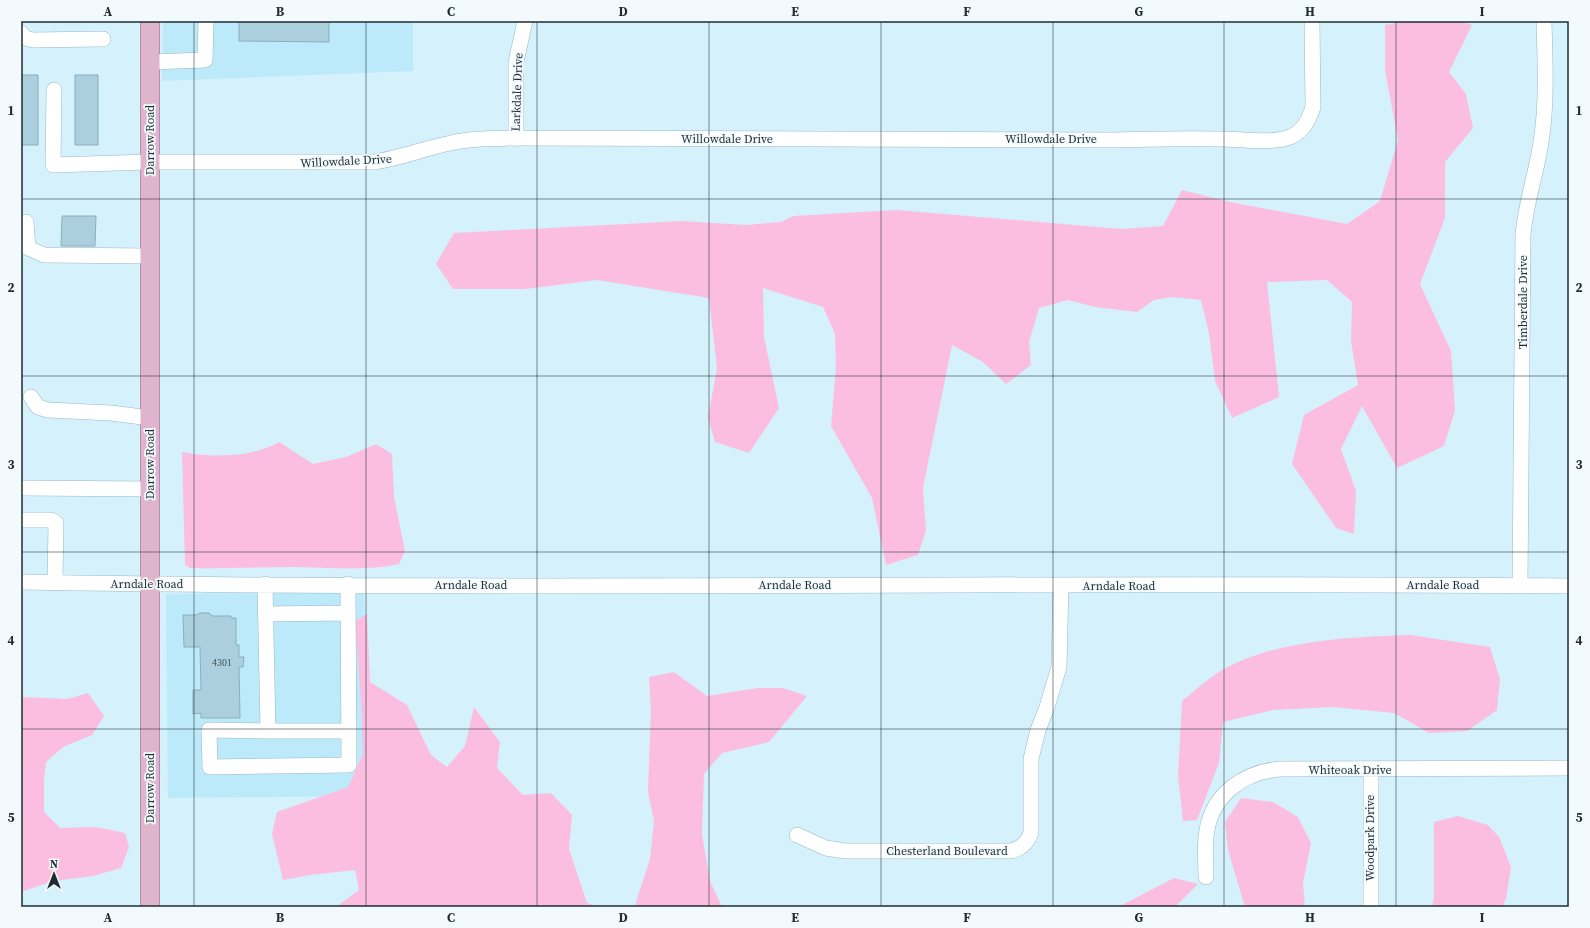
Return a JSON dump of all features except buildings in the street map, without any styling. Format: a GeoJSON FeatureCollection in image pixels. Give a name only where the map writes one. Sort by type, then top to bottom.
{"type":"FeatureCollection","features":[{"type":"Feature","properties":{"kind":"main road","name":"Darrow Road"},"geometry":{"type":"LineString","coordinates":[[150,21],[150,907]]}},
{"type":"Feature","properties":{"kind":"street"},"geometry":{"type":"LineString","coordinates":[[150,62],[205,60],[206,21]]}},
{"type":"Feature","properties":{"kind":"street","name":"Larkdale Drive"},"geometry":{"type":"LineString","coordinates":[[516,139],[516,62],[525,21]]}},
{"type":"Feature","properties":{"kind":"street","name":"Willowdale Drive"},"geometry":{"type":"LineString","coordinates":[[54,90],[53,165],[150,162],[374,162],[398,159],[430,147],[453,142],[469,140],[516,139],[1114,140],[1184,138],[1276,140],[1290,137],[1304,127],[1310,118],[1313,107],[1312,21]]}},
{"type":"Feature","properties":{"kind":"street","name":"Timberdale Drive"},"geometry":{"type":"LineString","coordinates":[[1520,585],[1523,235],[1529,193],[1540,151],[1544,121],[1544,21]]}},
{"type":"Feature","properties":{"kind":"street"},"geometry":{"type":"LineString","coordinates":[[21,33],[25,38],[33,40],[103,39]]}},
{"type":"Feature","properties":{"kind":"street"},"geometry":{"type":"LineString","coordinates":[[26,222],[28,248],[44,255],[151,256]]}},
{"type":"Feature","properties":{"kind":"street"},"geometry":{"type":"LineString","coordinates":[[31,397],[38,407],[48,410],[150,418]]}},
{"type":"Feature","properties":{"kind":"street"},"geometry":{"type":"LineString","coordinates":[[21,488],[150,489]]}},
{"type":"Feature","properties":{"kind":"street"},"geometry":{"type":"LineString","coordinates":[[21,520],[51,520],[56,523],[55,582]]}},
{"type":"Feature","properties":{"kind":"street","name":"Arndale Road"},"geometry":{"type":"LineString","coordinates":[[21,582],[150,584],[1569,586]]}},
{"type":"Feature","properties":{"kind":"street"},"geometry":{"type":"LineString","coordinates":[[265,584],[268,731]]}},
{"type":"Feature","properties":{"kind":"street"},"geometry":{"type":"LineString","coordinates":[[348,584],[349,765],[210,767],[209,730],[348,731]]}},
{"type":"Feature","properties":{"kind":"street","name":"Chesterland Boulevard"},"geometry":{"type":"LineString","coordinates":[[797,835],[826,848],[845,851],[1012,851],[1024,846],[1029,839],[1031,832],[1033,748],[1059,667],[1061,586]]}},
{"type":"Feature","properties":{"kind":"street"},"geometry":{"type":"LineString","coordinates":[[265,614],[348,613]]}},
{"type":"Feature","properties":{"kind":"street","name":"Whiteoak Drive"},"geometry":{"type":"LineString","coordinates":[[1206,877],[1206,831],[1210,819],[1224,795],[1241,781],[1250,776],[1269,770],[1569,768]]}},
{"type":"Feature","properties":{"kind":"street","name":"Woodpark Drive"},"geometry":{"type":"LineString","coordinates":[[1370,907],[1371,770]]}},
{"type":"Feature","properties":{"kind":"shaded area"},"geometry":{"type":"Polygon","coordinates":[[[163,21],[413,21],[413,71],[162,81],[163,21]]]}},
{"type":"Feature","properties":{"kind":"shaded area"},"geometry":{"type":"Polygon","coordinates":[[[1408,21],[1460,21],[1472,25],[1449,72],[1466,94],[1473,128],[1445,162],[1445,218],[1420,284],[1451,351],[1455,410],[1444,446],[1397,468],[1362,406],[1341,449],[1356,491],[1354,534],[1336,528],[1292,464],[1304,415],[1358,385],[1351,341],[1352,302],[1327,280],[1267,282],[1279,397],[1232,418],[1215,381],[1209,333],[1201,300],[1172,297],[1154,300],[1137,312],[1095,307],[1068,300],[1039,308],[1029,342],[1031,365],[1006,384],[983,362],[952,345],[923,488],[926,530],[918,555],[886,565],[872,498],[831,426],[836,367],[835,334],[823,307],[763,288],[764,337],[779,408],[749,453],[715,442],[708,418],[717,368],[709,298],[597,280],[525,289],[453,289],[436,264],[454,233],[682,221],[745,225],[781,222],[793,216],[897,210],[1121,229],[1163,226],[1182,190],[1230,202],[1347,224],[1380,201],[1398,140],[1385,70],[1385,25],[1408,21]]]}},
{"type":"Feature","properties":{"kind":"shaded area"},"geometry":{"type":"Polygon","coordinates":[[[279,442],[313,464],[346,457],[376,444],[392,454],[394,497],[405,551],[399,564],[372,568],[190,568],[185,565],[182,452],[206,455],[232,455],[258,451],[279,442]]]}},
{"type":"Feature","properties":{"kind":"shaded area"},"geometry":{"type":"Polygon","coordinates":[[[364,592],[366,796],[168,798],[166,594],[364,592]]]}},
{"type":"Feature","properties":{"kind":"shaded area"},"geometry":{"type":"Polygon","coordinates":[[[367,614],[370,682],[407,705],[431,755],[447,767],[465,746],[474,707],[500,742],[497,768],[523,795],[551,793],[572,815],[569,849],[587,903],[600,907],[336,907],[359,890],[355,870],[310,875],[283,880],[272,834],[277,812],[348,787],[363,754],[355,621],[367,614]]]}},
{"type":"Feature","properties":{"kind":"shaded area"},"geometry":{"type":"Polygon","coordinates":[[[1410,635],[1490,647],[1500,679],[1497,710],[1467,731],[1429,733],[1394,713],[1333,707],[1273,710],[1223,722],[1219,763],[1197,820],[1183,821],[1178,776],[1182,701],[1203,683],[1226,668],[1269,651],[1340,639],[1410,635]]]}},
{"type":"Feature","properties":{"kind":"shaded area"},"geometry":{"type":"Polygon","coordinates":[[[674,672],[707,696],[758,688],[783,688],[807,696],[769,742],[722,753],[704,774],[702,834],[710,881],[721,905],[731,907],[629,907],[635,905],[650,859],[654,821],[648,792],[651,710],[649,677],[674,672]]]}},
{"type":"Feature","properties":{"kind":"shaded area"},"geometry":{"type":"Polygon","coordinates":[[[88,693],[104,716],[92,735],[63,747],[46,762],[44,779],[44,812],[60,828],[96,827],[125,833],[129,847],[121,868],[93,876],[53,881],[21,892],[21,697],[67,699],[88,693]]]}},
{"type":"Feature","properties":{"kind":"shaded area"},"geometry":{"type":"Polygon","coordinates":[[[1241,798],[1273,802],[1298,817],[1311,843],[1303,883],[1305,907],[1245,907],[1228,850],[1225,822],[1241,798]]]}},
{"type":"Feature","properties":{"kind":"shaded area"},"geometry":{"type":"Polygon","coordinates":[[[1458,816],[1488,825],[1499,837],[1511,867],[1506,899],[1502,907],[1432,907],[1434,897],[1434,822],[1458,816]]]}},
{"type":"Feature","properties":{"kind":"shaded area"},"geometry":{"type":"Polygon","coordinates":[[[1174,878],[1198,884],[1175,907],[1118,907],[1174,878]]]}}]}
